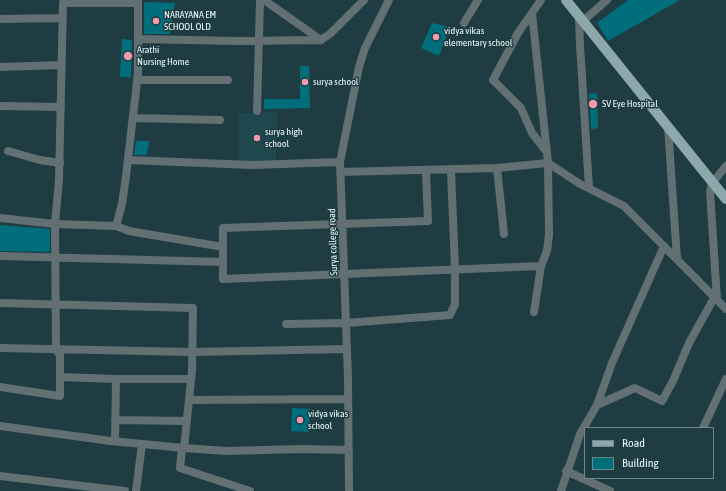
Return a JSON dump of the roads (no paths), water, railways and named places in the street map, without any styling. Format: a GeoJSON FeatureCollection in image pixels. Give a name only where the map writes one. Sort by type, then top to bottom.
{"type":"FeatureCollection","features":[{"type":"Feature","properties":{"kind":"main road"},"geometry":{"type":"LineString","coordinates":[[566,0],[726,199]]}},
{"type":"Feature","properties":{"kind":"street"},"geometry":{"type":"LineString","coordinates":[[258,111],[260,0]]}},
{"type":"Feature","properties":{"kind":"street"},"geometry":{"type":"LineString","coordinates":[[264,0],[321,40]]}},
{"type":"Feature","properties":{"kind":"street"},"geometry":{"type":"LineString","coordinates":[[139,39],[321,40],[331,33],[364,0]]}},
{"type":"Feature","properties":{"kind":"street","name":"Surya college road"},"geometry":{"type":"LineString","coordinates":[[349,491],[347,349],[340,162],[359,67],[365,48],[389,0]]}},
{"type":"Feature","properties":{"kind":"street"},"geometry":{"type":"LineString","coordinates":[[464,23],[478,0]]}},
{"type":"Feature","properties":{"kind":"street"},"geometry":{"type":"LineString","coordinates":[[542,0],[518,33],[493,80],[521,108],[532,133],[546,152]]}},
{"type":"Feature","properties":{"kind":"street"},"geometry":{"type":"LineString","coordinates":[[589,188],[580,45],[581,19],[607,0]]}},
{"type":"Feature","properties":{"kind":"street"},"geometry":{"type":"LineString","coordinates":[[0,387],[60,396],[60,355],[56,350],[54,257],[60,163],[63,1],[138,1],[139,39],[137,80],[122,204],[116,226]]}},
{"type":"Feature","properties":{"kind":"street"},"geometry":{"type":"LineString","coordinates":[[532,13],[548,163],[549,235],[547,251],[541,266],[534,312]]}},
{"type":"Feature","properties":{"kind":"street"},"geometry":{"type":"LineString","coordinates":[[0,19],[62,18]]}},
{"type":"Feature","properties":{"kind":"street"},"geometry":{"type":"LineString","coordinates":[[0,66],[61,66]]}},
{"type":"Feature","properties":{"kind":"street"},"geometry":{"type":"LineString","coordinates":[[137,80],[228,80]]}},
{"type":"Feature","properties":{"kind":"street"},"geometry":{"type":"LineString","coordinates":[[0,106],[60,106]]}},
{"type":"Feature","properties":{"kind":"street"},"geometry":{"type":"LineString","coordinates":[[133,118],[220,120]]}},
{"type":"Feature","properties":{"kind":"street"},"geometry":{"type":"LineString","coordinates":[[668,127],[677,259]]}},
{"type":"Feature","properties":{"kind":"street"},"geometry":{"type":"LineString","coordinates":[[8,151],[40,160],[60,163]]}},
{"type":"Feature","properties":{"kind":"street"},"geometry":{"type":"LineString","coordinates":[[128,160],[252,165],[340,162]]}},
{"type":"Feature","properties":{"kind":"street"},"geometry":{"type":"LineString","coordinates":[[340,172],[497,168],[548,163],[566,176],[624,206],[726,309]]}},
{"type":"Feature","properties":{"kind":"street"},"geometry":{"type":"LineString","coordinates":[[597,405],[635,388],[662,401],[673,381],[689,343],[715,299],[710,191],[713,182],[726,166]]}},
{"type":"Feature","properties":{"kind":"street"},"geometry":{"type":"LineString","coordinates":[[497,168],[504,234]]}},
{"type":"Feature","properties":{"kind":"street"},"geometry":{"type":"LineString","coordinates":[[286,324],[346,323],[450,315],[454,304],[455,270],[450,170]]}},
{"type":"Feature","properties":{"kind":"street"},"geometry":{"type":"LineString","coordinates":[[426,171],[428,221],[223,228],[222,279],[541,266]]}},
{"type":"Feature","properties":{"kind":"street"},"geometry":{"type":"LineString","coordinates":[[0,218],[55,224],[116,226],[129,231],[223,246]]}},
{"type":"Feature","properties":{"kind":"street"},"geometry":{"type":"LineString","coordinates":[[584,427],[597,405],[612,363],[664,246]]}},
{"type":"Feature","properties":{"kind":"street"},"geometry":{"type":"LineString","coordinates":[[0,256],[223,262]]}},
{"type":"Feature","properties":{"kind":"street"},"geometry":{"type":"LineString","coordinates":[[0,303],[193,308],[191,379],[187,422],[180,468],[250,491]]}},
{"type":"Feature","properties":{"kind":"street"},"geometry":{"type":"LineString","coordinates":[[0,348],[192,352],[347,349]]}},
{"type":"Feature","properties":{"kind":"street"},"geometry":{"type":"LineString","coordinates":[[60,377],[191,379]]}},
{"type":"Feature","properties":{"kind":"street"},"geometry":{"type":"LineString","coordinates":[[115,441],[116,379]]}},
{"type":"Feature","properties":{"kind":"street"},"geometry":{"type":"LineString","coordinates":[[703,427],[726,379]]}},
{"type":"Feature","properties":{"kind":"street"},"geometry":{"type":"LineString","coordinates":[[189,400],[348,399]]}},
{"type":"Feature","properties":{"kind":"street"},"geometry":{"type":"LineString","coordinates":[[115,420],[187,422]]}},
{"type":"Feature","properties":{"kind":"street"},"geometry":{"type":"LineString","coordinates":[[0,426],[142,444],[226,451],[301,449],[348,450]]}},
{"type":"Feature","properties":{"kind":"street"},"geometry":{"type":"LineString","coordinates":[[561,491],[566,471],[584,427]]}},
{"type":"Feature","properties":{"kind":"street"},"geometry":{"type":"LineString","coordinates":[[136,491],[142,444]]}},
{"type":"Feature","properties":{"kind":"street"},"geometry":{"type":"LineString","coordinates":[[566,471],[610,491]]}},
{"type":"Feature","properties":{"kind":"street"},"geometry":{"type":"LineString","coordinates":[[0,476],[125,491]]}},
{"type":"Feature","properties":{"kind":"place","name":"NARAYANA EM SCHOOL OLD"},"geometry":{"type":"Point","coordinates":[156,21]}},
{"type":"Feature","properties":{"kind":"place","name":"vidya vikas elementary school"},"geometry":{"type":"Point","coordinates":[436,37]}},
{"type":"Feature","properties":{"kind":"place","name":"Arathi Nursing Home"},"geometry":{"type":"Point","coordinates":[128,56]}},
{"type":"Feature","properties":{"kind":"place","name":"surya school"},"geometry":{"type":"Point","coordinates":[305,82]}},
{"type":"Feature","properties":{"kind":"place","name":"SV Eye Hospital"},"geometry":{"type":"Point","coordinates":[593,104]}},
{"type":"Feature","properties":{"kind":"place","name":"surya high school"},"geometry":{"type":"Point","coordinates":[257,138]}},
{"type":"Feature","properties":{"kind":"place","name":"vidya vikas school"},"geometry":{"type":"Point","coordinates":[300,420]}}]}
